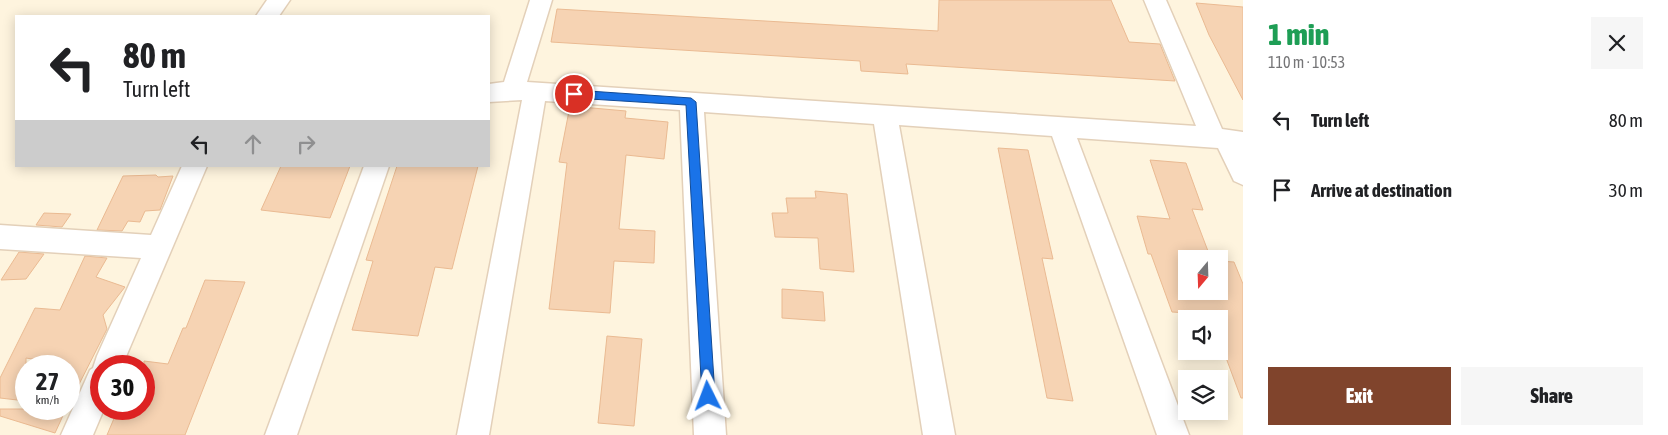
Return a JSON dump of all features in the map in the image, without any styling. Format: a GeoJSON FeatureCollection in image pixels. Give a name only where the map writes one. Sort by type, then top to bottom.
{"type":"FeatureCollection","features":[{"type":"Feature","properties":{"kind":"street"},"geometry":{"type":"LineString","coordinates":[[268,15],[279,0]]}},
{"type":"Feature","properties":{"kind":"street"},"geometry":{"type":"LineString","coordinates":[[473,435],[524,90],[541,0]]}},
{"type":"Feature","properties":{"kind":"street"},"geometry":{"type":"LineString","coordinates":[[1155,0],[1227,139],[1243,174]]}},
{"type":"Feature","properties":{"kind":"street"},"geometry":{"type":"LineString","coordinates":[[490,93],[524,90],[1227,139]]}},
{"type":"Feature","properties":{"kind":"street"},"geometry":{"type":"LineString","coordinates":[[691,102],[710,435]]}},
{"type":"Feature","properties":{"kind":"street"},"geometry":{"type":"LineString","coordinates":[[885,115],[939,435]]}},
{"type":"Feature","properties":{"kind":"street"},"geometry":{"type":"LineString","coordinates":[[1061,126],[1173,435]]}},
{"type":"Feature","properties":{"kind":"street"},"geometry":{"type":"LineString","coordinates":[[112,355],[195,167]]}},
{"type":"Feature","properties":{"kind":"street"},"geometry":{"type":"LineString","coordinates":[[281,435],[377,167]]}},
{"type":"Feature","properties":{"kind":"street"},"geometry":{"type":"LineString","coordinates":[[0,237],[160,247]]}},
{"type":"Feature","properties":{"kind":"street"},"geometry":{"type":"LineString","coordinates":[[77,435],[90,405]]}},
{"type":"Feature","properties":{"kind":"building"},"geometry":{"type":"Polygon","coordinates":[[[939,0],[1111,0],[1129,42],[1160,44],[1175,81],[906,64],[908,74],[861,71],[860,61],[551,42],[557,9],[938,31],[939,0]]]}},
{"type":"Feature","properties":{"kind":"building"},"geometry":{"type":"Polygon","coordinates":[[[1196,3],[1243,7],[1243,100],[1209,35],[1196,3]]]}},
{"type":"Feature","properties":{"kind":"building"},"geometry":{"type":"Polygon","coordinates":[[[570,106],[626,111],[625,118],[668,122],[664,159],[626,155],[619,229],[655,231],[654,263],[614,261],[610,313],[549,309],[567,163],[559,162],[570,106]]]}},
{"type":"Feature","properties":{"kind":"building"},"geometry":{"type":"Polygon","coordinates":[[[998,148],[1028,150],[1053,259],[1042,258],[1073,401],[1047,398],[998,148]]]}},
{"type":"Feature","properties":{"kind":"building"},"geometry":{"type":"Polygon","coordinates":[[[1150,160],[1186,163],[1203,210],[1192,209],[1208,250],[1178,250],[1178,300],[1228,300],[1228,262],[1234,262],[1243,284],[1243,398],[1241,398],[1227,360],[1228,310],[1178,310],[1178,312],[1172,312],[1151,254],[1148,254],[1137,216],[1170,219],[1150,160]]]}},
{"type":"Feature","properties":{"kind":"building"},"geometry":{"type":"Polygon","coordinates":[[[281,167],[350,167],[330,218],[261,210],[281,167]]]}},
{"type":"Feature","properties":{"kind":"building"},"geometry":{"type":"Polygon","coordinates":[[[397,167],[478,167],[452,269],[435,267],[418,336],[352,330],[373,261],[366,260],[397,167]]]}},
{"type":"Feature","properties":{"kind":"building"},"geometry":{"type":"Polygon","coordinates":[[[156,175],[158,177],[173,176],[160,210],[145,211],[140,222],[128,221],[122,231],[97,230],[123,176],[156,175]]]}},
{"type":"Feature","properties":{"kind":"building"},"geometry":{"type":"Polygon","coordinates":[[[815,191],[847,194],[854,272],[820,269],[818,238],[775,237],[772,213],[788,213],[786,198],[816,198],[815,191]]]}},
{"type":"Feature","properties":{"kind":"building"},"geometry":{"type":"Polygon","coordinates":[[[44,213],[71,214],[62,227],[36,225],[44,213]]]}},
{"type":"Feature","properties":{"kind":"building"},"geometry":{"type":"Polygon","coordinates":[[[19,252],[44,254],[26,279],[1,280],[19,252]]]}},
{"type":"Feature","properties":{"kind":"building"},"geometry":{"type":"Polygon","coordinates":[[[85,256],[107,258],[96,277],[125,287],[103,315],[107,329],[94,355],[90,355],[90,363],[80,382],[80,355],[15,355],[15,400],[0,398],[0,378],[35,308],[60,310],[85,256]]]}},
{"type":"Feature","properties":{"kind":"building"},"geometry":{"type":"Polygon","coordinates":[[[205,280],[245,282],[185,435],[107,435],[113,420],[155,420],[155,362],[168,364],[183,328],[186,328],[205,280]]]}},
{"type":"Feature","properties":{"kind":"building"},"geometry":{"type":"Polygon","coordinates":[[[782,289],[823,292],[825,321],[782,318],[782,289]]]}},
{"type":"Feature","properties":{"kind":"building"},"geometry":{"type":"Polygon","coordinates":[[[607,336],[642,339],[634,426],[598,423],[607,336]]]}},
{"type":"Feature","properties":{"kind":"building"},"geometry":{"type":"Polygon","coordinates":[[[0,409],[15,409],[15,420],[61,420],[55,433],[0,416],[0,409]]]}},
{"type":"Feature","properties":{"kind":"route"},"geometry":{"type":"LineString","coordinates":[[574,94],[691,102],[708,396]]}}]}
